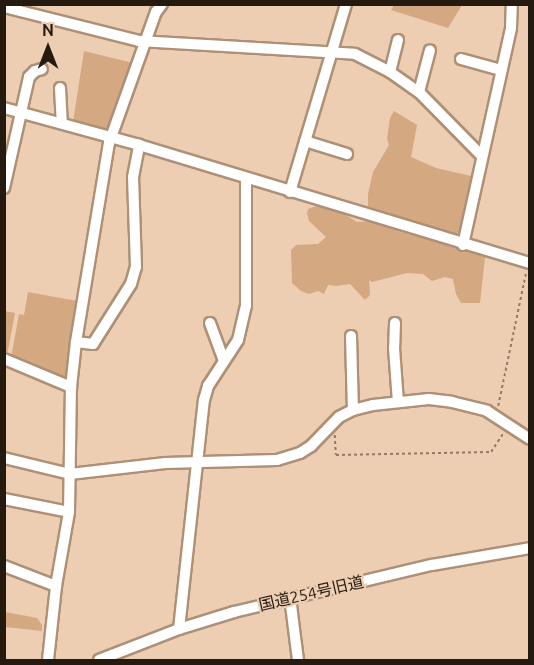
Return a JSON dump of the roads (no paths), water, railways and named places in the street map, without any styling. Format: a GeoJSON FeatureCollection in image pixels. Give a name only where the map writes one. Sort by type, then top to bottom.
{"type":"FeatureCollection","features":[{"type":"Feature","properties":{"kind":"street"},"geometry":{"type":"LineString","coordinates":[[48,660],[56,586],[69,512],[71,387],[76,342],[111,138],[156,12],[162,4]]}},
{"type":"Feature","properties":{"kind":"street"},"geometry":{"type":"LineString","coordinates":[[290,192],[346,4]]}},
{"type":"Feature","properties":{"kind":"street"},"geometry":{"type":"LineString","coordinates":[[463,245],[511,28],[512,4]]}},
{"type":"Feature","properties":{"kind":"street"},"geometry":{"type":"LineString","coordinates":[[4,7],[146,41],[355,54],[390,72],[419,92],[482,156]]}},
{"type":"Feature","properties":{"kind":"street"},"geometry":{"type":"LineString","coordinates":[[390,72],[398,40]]}},
{"type":"Feature","properties":{"kind":"street"},"geometry":{"type":"LineString","coordinates":[[419,92],[430,50]]}},
{"type":"Feature","properties":{"kind":"street"},"geometry":{"type":"LineString","coordinates":[[461,59],[501,70]]}},
{"type":"Feature","properties":{"kind":"street"},"geometry":{"type":"LineString","coordinates":[[4,188],[23,112],[29,77],[35,71],[42,69]]}},
{"type":"Feature","properties":{"kind":"street"},"geometry":{"type":"LineString","coordinates":[[60,88],[62,123]]}},
{"type":"Feature","properties":{"kind":"street"},"geometry":{"type":"LineString","coordinates":[[4,108],[62,123],[529,263]]}},
{"type":"Feature","properties":{"kind":"street"},"geometry":{"type":"LineString","coordinates":[[305,141],[347,154]]}},
{"type":"Feature","properties":{"kind":"street"},"geometry":{"type":"LineString","coordinates":[[76,342],[93,344],[131,284],[136,267],[133,177],[139,146]]}},
{"type":"Feature","properties":{"kind":"street"},"geometry":{"type":"LineString","coordinates":[[180,629],[204,400],[208,386],[242,330],[246,306],[246,178]]}},
{"type":"Feature","properties":{"kind":"street"},"geometry":{"type":"LineString","coordinates":[[210,323],[224,361]]}},
{"type":"Feature","properties":{"kind":"street"},"geometry":{"type":"LineString","coordinates":[[395,323],[394,348],[398,402]]}},
{"type":"Feature","properties":{"kind":"street"},"geometry":{"type":"LineString","coordinates":[[351,336],[353,410]]}},
{"type":"Feature","properties":{"kind":"street"},"geometry":{"type":"LineString","coordinates":[[4,359],[71,387]]}},
{"type":"Feature","properties":{"kind":"street"},"geometry":{"type":"LineString","coordinates":[[4,458],[70,474],[165,463],[290,457],[311,446],[334,422],[353,410],[429,399],[452,402],[496,415],[530,439]]}},
{"type":"Feature","properties":{"kind":"street"},"geometry":{"type":"LineString","coordinates":[[4,499],[69,512]]}},
{"type":"Feature","properties":{"kind":"street","name":"国道254号旧道"},"geometry":{"type":"LineString","coordinates":[[99,660],[180,629],[290,597],[432,565],[530,548]]}},
{"type":"Feature","properties":{"kind":"street"},"geometry":{"type":"LineString","coordinates":[[4,566],[56,586]]}},
{"type":"Feature","properties":{"kind":"street"},"geometry":{"type":"LineString","coordinates":[[290,597],[298,660]]}}]}
